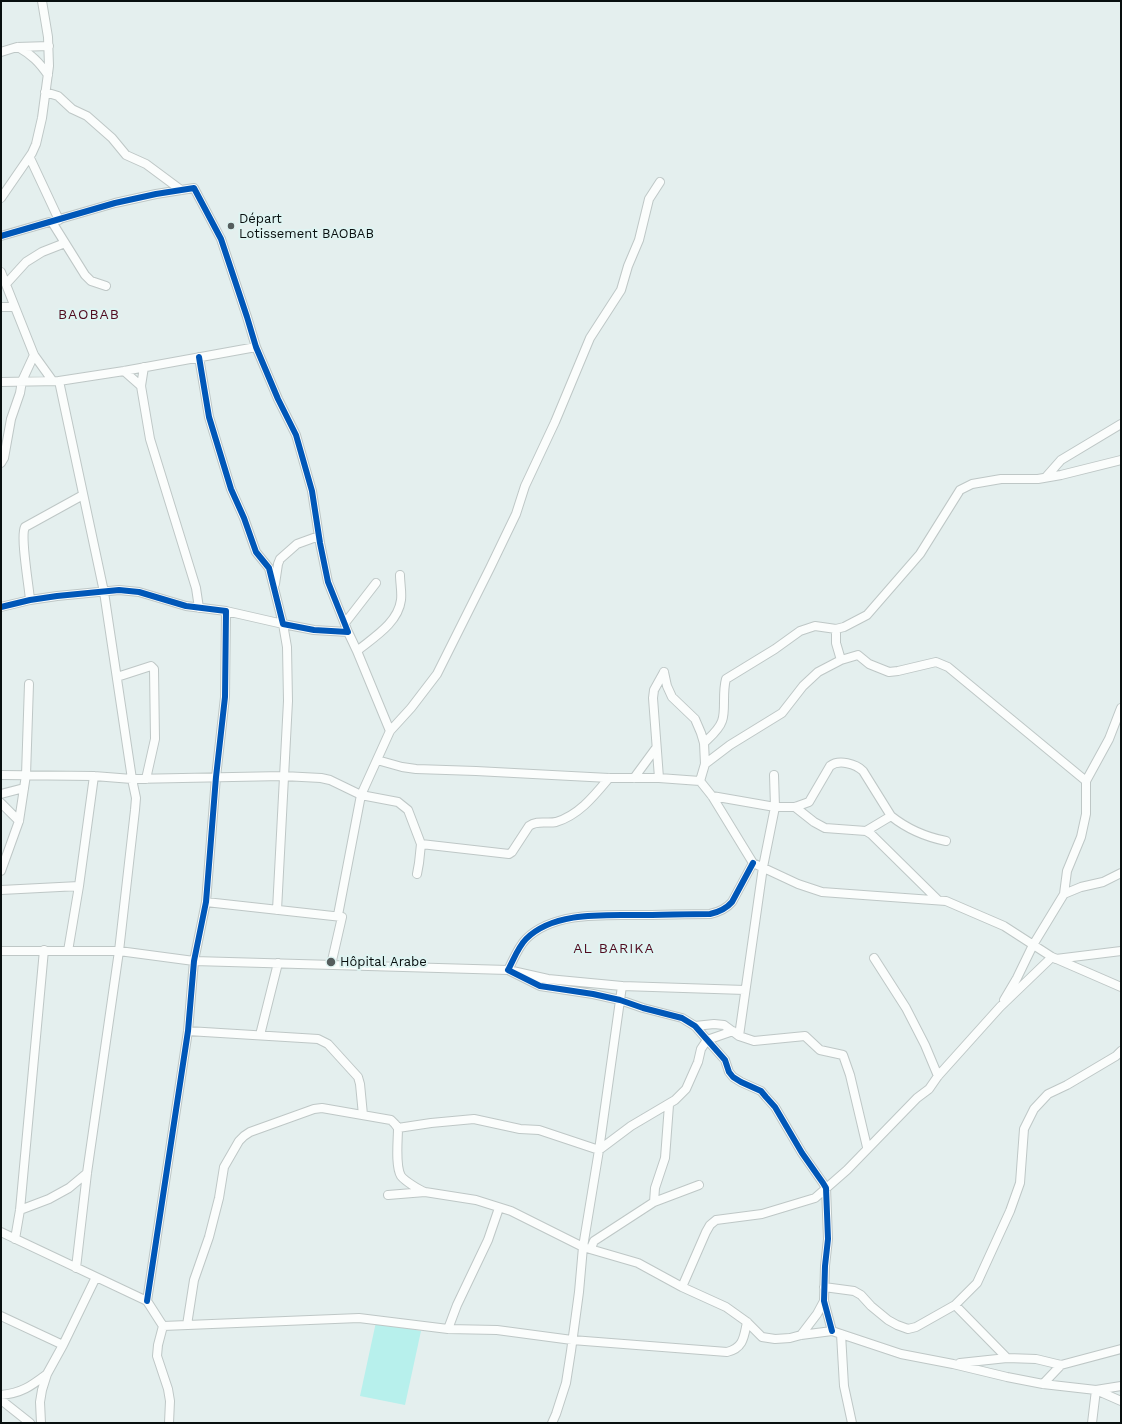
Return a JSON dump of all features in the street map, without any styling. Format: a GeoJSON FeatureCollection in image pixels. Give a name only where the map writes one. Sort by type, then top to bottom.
{"type":"FeatureCollection","features":[{"type":"Feature","properties":{"kind":"street"},"geometry":{"type":"LineString","coordinates":[[1,198],[30,158],[36,144],[42,118],[48,75],[49,46],[42,1]]}},
{"type":"Feature","properties":{"kind":"street"},"geometry":{"type":"LineString","coordinates":[[1,52],[17,47],[49,46]]}},
{"type":"Feature","properties":{"kind":"street"},"geometry":{"type":"LineString","coordinates":[[17,47],[29,53],[48,75]]}},
{"type":"Feature","properties":{"kind":"street"},"geometry":{"type":"LineString","coordinates":[[45,92],[58,96],[72,109],[87,116],[112,138],[126,155],[146,164],[181,190]]}},
{"type":"Feature","properties":{"kind":"street"},"geometry":{"type":"LineString","coordinates":[[30,158],[65,243],[85,275],[91,281],[106,286]]}},
{"type":"Feature","properties":{"kind":"street"},"geometry":{"type":"LineString","coordinates":[[342,917],[338,914],[361,795],[390,731],[411,708],[437,674],[487,574],[516,514],[525,486],[555,422],[590,338],[621,290],[628,266],[639,240],[649,199],[660,182]]}},
{"type":"Feature","properties":{"kind":"street"},"geometry":{"type":"LineString","coordinates":[[1,236],[115,203],[194,188],[219,234],[256,347],[278,399],[296,435],[312,491],[328,582],[390,731]]}},
{"type":"Feature","properties":{"kind":"street"},"geometry":{"type":"LineString","coordinates":[[6,284],[26,262],[42,252],[65,243]]}},
{"type":"Feature","properties":{"kind":"street"},"geometry":{"type":"LineString","coordinates":[[1,272],[34,355],[55,381],[83,495],[104,592],[136,798],[120,950],[87,1173],[76,1268]]}},
{"type":"Feature","properties":{"kind":"street"},"geometry":{"type":"LineString","coordinates":[[1,307],[14,307]]}},
{"type":"Feature","properties":{"kind":"street"},"geometry":{"type":"LineString","coordinates":[[1,382],[55,381],[124,371],[256,347]]}},
{"type":"Feature","properties":{"kind":"street"},"geometry":{"type":"LineString","coordinates":[[1,463],[4,458],[11,419],[20,394],[22,381],[34,355]]}},
{"type":"Feature","properties":{"kind":"street"},"geometry":{"type":"LineString","coordinates":[[198,357],[209,417],[231,488],[256,552],[269,568],[283,624],[287,647],[288,673],[277,910]]}},
{"type":"Feature","properties":{"kind":"street"},"geometry":{"type":"LineString","coordinates":[[144,367],[142,386],[150,439],[183,550],[193,578],[199,608]]}},
{"type":"Feature","properties":{"kind":"street"},"geometry":{"type":"LineString","coordinates":[[124,371],[142,386]]}},
{"type":"Feature","properties":{"kind":"street"},"geometry":{"type":"LineString","coordinates":[[1046,477],[1061,460],[1121,424]]}},
{"type":"Feature","properties":{"kind":"street"},"geometry":{"type":"LineString","coordinates":[[704,744],[723,719],[723,694],[726,679],[776,649],[800,631],[815,626],[836,628],[844,626],[867,615],[920,554],[960,490],[972,484],[1001,479],[1038,479],[1067,474],[1121,460]]}},
{"type":"Feature","properties":{"kind":"street"},"geometry":{"type":"LineString","coordinates":[[30,600],[24,544],[25,527],[83,495]]}},
{"type":"Feature","properties":{"kind":"street"},"geometry":{"type":"LineString","coordinates":[[274,588],[280,559],[297,544],[319,536]]}},
{"type":"Feature","properties":{"kind":"street"},"geometry":{"type":"LineString","coordinates":[[358,651],[385,628],[398,610],[401,599],[400,574]]}},
{"type":"Feature","properties":{"kind":"street"},"geometry":{"type":"LineString","coordinates":[[345,623],[376,583]]}},
{"type":"Feature","properties":{"kind":"street"},"geometry":{"type":"LineString","coordinates":[[1,607],[30,600],[119,590],[139,592],[186,606],[226,611],[314,630],[348,632]]}},
{"type":"Feature","properties":{"kind":"street"},"geometry":{"type":"LineString","coordinates":[[147,1301],[188,1031],[194,961],[206,902],[216,777],[225,697],[226,611]]}},
{"type":"Feature","properties":{"kind":"street"},"geometry":{"type":"LineString","coordinates":[[836,628],[836,643],[840,660]]}},
{"type":"Feature","properties":{"kind":"street"},"geometry":{"type":"LineString","coordinates":[[705,764],[730,745],[782,713],[803,686],[818,672],[840,660],[858,655],[869,664],[889,672],[936,662],[948,667],[1086,780]]}},
{"type":"Feature","properties":{"kind":"street"},"geometry":{"type":"LineString","coordinates":[[116,677],[151,666],[154,669],[155,739],[146,779]]}},
{"type":"Feature","properties":{"kind":"street"},"geometry":{"type":"LineString","coordinates":[[659,778],[653,698],[654,690],[664,672],[667,686],[672,697],[695,719],[701,733],[704,744],[705,764],[700,781]]}},
{"type":"Feature","properties":{"kind":"street"},"geometry":{"type":"LineString","coordinates":[[1,871],[19,821],[26,775],[28,684]]}},
{"type":"Feature","properties":{"kind":"street"},"geometry":{"type":"LineString","coordinates":[[1000,1007],[1017,978],[1033,945],[1064,894],[1067,871],[1081,838],[1086,814],[1086,780],[1109,739],[1121,708]]}},
{"type":"Feature","properties":{"kind":"street"},"geometry":{"type":"LineString","coordinates":[[634,778],[656,748]]}},
{"type":"Feature","properties":{"kind":"street"},"geometry":{"type":"LineString","coordinates":[[377,760],[416,769],[609,778],[659,778],[700,781],[712,796],[752,863],[798,884],[822,892],[938,900],[950,903],[1004,926],[1054,958],[1121,987]]}},
{"type":"Feature","properties":{"kind":"street"},"geometry":{"type":"LineString","coordinates":[[712,796],[775,807],[794,807],[809,802],[830,766],[833,763],[839,762],[858,766],[863,771],[891,816],[897,821],[921,834],[934,839],[946,841]]}},
{"type":"Feature","properties":{"kind":"street"},"geometry":{"type":"LineString","coordinates":[[736,1034],[745,990],[763,867],[775,807],[774,774]]}},
{"type":"Feature","properties":{"kind":"street"},"geometry":{"type":"LineString","coordinates":[[1,775],[94,776],[132,779],[283,776],[321,778],[330,780],[361,795],[398,802],[408,810],[421,844],[417,874]]}},
{"type":"Feature","properties":{"kind":"street"},"geometry":{"type":"LineString","coordinates":[[68,950],[79,886],[94,776]]}},
{"type":"Feature","properties":{"kind":"street"},"geometry":{"type":"LineString","coordinates":[[421,844],[509,854],[512,852],[529,826],[533,823],[550,824],[572,814],[592,799],[609,778]]}},
{"type":"Feature","properties":{"kind":"street"},"geometry":{"type":"LineString","coordinates":[[1,794],[24,788]]}},
{"type":"Feature","properties":{"kind":"street"},"geometry":{"type":"LineString","coordinates":[[1,803],[19,821]]}},
{"type":"Feature","properties":{"kind":"street"},"geometry":{"type":"LineString","coordinates":[[794,807],[814,822],[825,828],[866,831],[871,834],[938,900]]}},
{"type":"Feature","properties":{"kind":"street"},"geometry":{"type":"LineString","coordinates":[[866,831],[891,816]]}},
{"type":"Feature","properties":{"kind":"street"},"geometry":{"type":"LineString","coordinates":[[508,970],[525,940],[536,931],[556,922],[578,917],[600,915],[710,914],[720,911],[728,907],[732,902],[752,863]]}},
{"type":"Feature","properties":{"kind":"street"},"geometry":{"type":"LineString","coordinates":[[1064,894],[1081,887],[1103,882],[1121,873]]}},
{"type":"Feature","properties":{"kind":"street"},"geometry":{"type":"LineString","coordinates":[[1,890],[79,886]]}},
{"type":"Feature","properties":{"kind":"street"},"geometry":{"type":"LineString","coordinates":[[206,902],[342,917]]}},
{"type":"Feature","properties":{"kind":"street"},"geometry":{"type":"LineString","coordinates":[[331,965],[342,917]]}},
{"type":"Feature","properties":{"kind":"street"},"geometry":{"type":"LineString","coordinates":[[1,950],[120,950],[194,961],[508,970],[548,979],[622,986],[745,990]]}},
{"type":"Feature","properties":{"kind":"street"},"geometry":{"type":"LineString","coordinates":[[15,1239],[20,1210],[44,950]]}},
{"type":"Feature","properties":{"kind":"street"},"geometry":{"type":"LineString","coordinates":[[682,1287],[710,1225],[716,1220],[762,1214],[814,1198],[847,1170],[917,1098],[929,1089],[938,1076],[1000,1007],[1054,958],[1121,951]]}},
{"type":"Feature","properties":{"kind":"street"},"geometry":{"type":"LineString","coordinates":[[874,958],[906,1008],[938,1076]]}},
{"type":"Feature","properties":{"kind":"street"},"geometry":{"type":"LineString","coordinates":[[260,1036],[278,963]]}},
{"type":"Feature","properties":{"kind":"street"},"geometry":{"type":"LineString","coordinates":[[508,970],[540,986],[593,994],[620,1000],[643,1008],[682,1018],[695,1026],[725,1060],[729,1072],[733,1077],[760,1091],[775,1107],[802,1153],[826,1188],[828,1239],[824,1301],[832,1331]]}},
{"type":"Feature","properties":{"kind":"street"},"geometry":{"type":"LineString","coordinates":[[552,1423],[566,1383],[587,1247],[622,986]]}},
{"type":"Feature","properties":{"kind":"street"},"geometry":{"type":"LineString","coordinates":[[695,1026],[714,1024],[724,1025],[736,1034],[754,1041],[805,1036],[820,1050],[843,1055],[850,1075],[867,1148]]}},
{"type":"Feature","properties":{"kind":"street"},"geometry":{"type":"LineString","coordinates":[[188,1031],[318,1039],[328,1044],[358,1077],[363,1115]]}},
{"type":"Feature","properties":{"kind":"street"},"geometry":{"type":"LineString","coordinates":[[599,1150],[631,1126],[669,1105],[686,1090],[698,1062],[700,1049],[707,1040],[736,1034]]}},
{"type":"Feature","properties":{"kind":"street"},"geometry":{"type":"LineString","coordinates":[[824,1287],[843,1288],[854,1291],[861,1295],[871,1306],[888,1320],[908,1329],[916,1328],[955,1305],[977,1283],[1010,1211],[1020,1183],[1024,1128],[1034,1109],[1048,1094],[1067,1085],[1116,1056],[1121,1051]]}},
{"type":"Feature","properties":{"kind":"street"},"geometry":{"type":"LineString","coordinates":[[654,1202],[655,1188],[665,1158],[669,1105]]}},
{"type":"Feature","properties":{"kind":"street"},"geometry":{"type":"LineString","coordinates":[[187,1325],[194,1280],[209,1238],[219,1198],[224,1167],[239,1141],[250,1132],[314,1108],[322,1108],[390,1120],[395,1124],[398,1128],[398,1165],[401,1176],[419,1190],[476,1200],[511,1211],[587,1247],[638,1263],[682,1287],[726,1307],[747,1322],[762,1336],[775,1339],[790,1338],[832,1331],[901,1354],[1043,1384],[1096,1390],[1121,1386]]}},
{"type":"Feature","properties":{"kind":"street"},"geometry":{"type":"LineString","coordinates":[[398,1128],[431,1122],[474,1119],[520,1129],[539,1130],[599,1150]]}},
{"type":"Feature","properties":{"kind":"street"},"geometry":{"type":"LineString","coordinates":[[20,1210],[50,1199],[69,1188],[87,1173]]}},
{"type":"Feature","properties":{"kind":"street"},"geometry":{"type":"LineString","coordinates":[[587,1247],[654,1202],[699,1185]]}},
{"type":"Feature","properties":{"kind":"street"},"geometry":{"type":"LineString","coordinates":[[69,1188],[85,1188]]}},
{"type":"Feature","properties":{"kind":"street"},"geometry":{"type":"LineString","coordinates":[[388,1195],[425,1192]]}},
{"type":"Feature","properties":{"kind":"street"},"geometry":{"type":"LineString","coordinates":[[448,1329],[457,1305],[488,1240],[499,1208]]}},
{"type":"Feature","properties":{"kind":"street"},"geometry":{"type":"LineString","coordinates":[[1,1232],[147,1301],[163,1326],[157,1356],[168,1389],[170,1401],[169,1423]]}},
{"type":"Feature","properties":{"kind":"street"},"geometry":{"type":"LineString","coordinates":[[40,1423],[41,1396],[47,1374],[63,1345],[96,1277]]}},
{"type":"Feature","properties":{"kind":"street"},"geometry":{"type":"LineString","coordinates":[[801,1335],[817,1314],[824,1301]]}},
{"type":"Feature","properties":{"kind":"street"},"geometry":{"type":"LineString","coordinates":[[955,1305],[1007,1358]]}},
{"type":"Feature","properties":{"kind":"street"},"geometry":{"type":"LineString","coordinates":[[1,1316],[63,1345]]}},
{"type":"Feature","properties":{"kind":"street"},"geometry":{"type":"LineString","coordinates":[[163,1326],[359,1318],[448,1329],[497,1330],[572,1340],[727,1352],[737,1349],[742,1342],[747,1322]]}},
{"type":"Feature","properties":{"kind":"street"},"geometry":{"type":"LineString","coordinates":[[841,1334],[844,1386],[852,1423]]}},
{"type":"Feature","properties":{"kind":"street"},"geometry":{"type":"LineString","coordinates":[[953,1364],[1007,1358],[1036,1359],[1061,1365],[1121,1349]]}},
{"type":"Feature","properties":{"kind":"street"},"geometry":{"type":"LineString","coordinates":[[1043,1384],[1061,1365]]}},
{"type":"Feature","properties":{"kind":"street"},"geometry":{"type":"LineString","coordinates":[[1,1395],[22,1391],[47,1374]]}},
{"type":"Feature","properties":{"kind":"street"},"geometry":{"type":"LineString","coordinates":[[1096,1390],[1121,1401]]}},
{"type":"Feature","properties":{"kind":"street"},"geometry":{"type":"LineString","coordinates":[[1092,1423],[1096,1390]]}},
{"type":"Feature","properties":{"kind":"street"},"geometry":{"type":"LineString","coordinates":[[1,1400],[30,1423]]}},
{"type":"Feature","properties":{"kind":"shaded area"},"geometry":{"type":"Polygon","coordinates":[[[376,1322],[421,1331],[405,1405],[360,1396],[376,1322]]]}},
{"type":"Feature","properties":{"kind":"cycle path"},"geometry":{"type":"LineString","coordinates":[[1,236],[115,203],[194,188],[221,239],[256,347],[278,399],[296,435],[312,491],[328,582],[348,632],[314,630],[283,624],[269,568],[256,552],[244,518],[231,489],[209,417],[199,357]]}},
{"type":"Feature","properties":{"kind":"cycle path"},"geometry":{"type":"LineString","coordinates":[[1,607],[30,600],[57,596],[119,590],[139,592],[186,606],[226,611],[225,697],[216,777],[206,902],[194,961],[188,1031],[147,1301]]}},
{"type":"Feature","properties":{"kind":"cycle path"},"geometry":{"type":"LineString","coordinates":[[753,863],[732,902],[727,907],[719,911],[710,914],[594,915],[564,920],[537,930],[526,939],[518,950],[508,970],[540,986],[593,994],[620,1000],[643,1008],[682,1018],[695,1026],[725,1060],[729,1072],[733,1077],[761,1091],[775,1107],[802,1153],[826,1188],[828,1239],[825,1266],[824,1301],[832,1331]]}},
{"type":"Feature","properties":{"kind":"place","name":"Départ Lotissement BAOBAB"},"geometry":{"type":"Point","coordinates":[231,226]}},
{"type":"Feature","properties":{"kind":"place","name":"Hôpital Arabe"},"geometry":{"type":"Point","coordinates":[331,962]}},
{"type":"Feature","properties":{"kind":"district","name":"BAOBAB"},"geometry":{"type":"Point","coordinates":[89,315]}},
{"type":"Feature","properties":{"kind":"district","name":"AL BARIKA"},"geometry":{"type":"Point","coordinates":[614,949]}}]}
